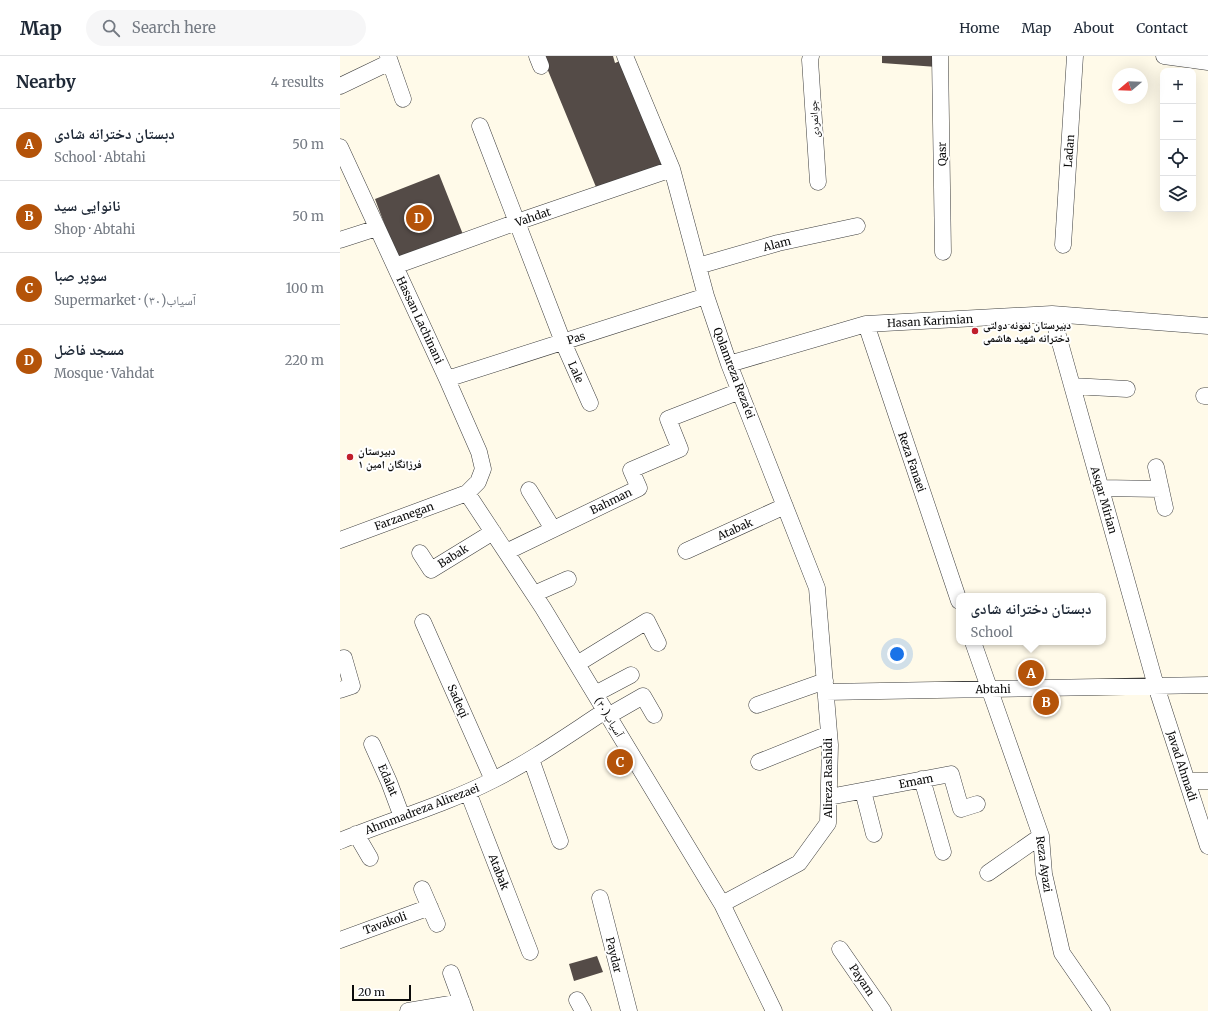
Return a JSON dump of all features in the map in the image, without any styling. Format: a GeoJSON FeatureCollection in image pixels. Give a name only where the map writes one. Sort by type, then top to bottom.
{"type":"FeatureCollection","features":[{"type":"Feature","properties":{"kind":"street","name":"Qolamreza Reza'ei"},"geometry":{"type":"LineString","coordinates":[[625,56],[672,169],[706,296],[729,364],[817,588],[825,687]]}},
{"type":"Feature","properties":{"kind":"street","name":"جوانمردی"},"geometry":{"type":"LineString","coordinates":[[811,56],[810,60],[818,182]]}},
{"type":"Feature","properties":{"kind":"street","name":"Qasr"},"geometry":{"type":"LineString","coordinates":[[940,56],[943,252]]}},
{"type":"Feature","properties":{"kind":"street","name":"Ladan"},"geometry":{"type":"LineString","coordinates":[[1063,245],[1075,56]]}},
{"type":"Feature","properties":{"kind":"street"},"geometry":{"type":"LineString","coordinates":[[1164,56],[1208,62]]}},
{"type":"Feature","properties":{"kind":"street"},"geometry":{"type":"LineString","coordinates":[[340,86],[389,59],[403,99]]}},
{"type":"Feature","properties":{"kind":"street","name":"Lale"},"geometry":{"type":"LineString","coordinates":[[480,126],[563,342],[590,403]]}},
{"type":"Feature","properties":{"kind":"street","name":"Hassan Lachinani"},"geometry":{"type":"LineString","coordinates":[[340,147],[447,380],[478,452],[483,469],[478,482],[467,493]]}},
{"type":"Feature","properties":{"kind":"street","name":"Vahdat"},"geometry":{"type":"LineString","coordinates":[[395,266],[517,222],[672,169]]}},
{"type":"Feature","properties":{"kind":"street","name":"Alam"},"geometry":{"type":"LineString","coordinates":[[698,266],[778,242],[857,226]]}},
{"type":"Feature","properties":{"kind":"street"},"geometry":{"type":"LineString","coordinates":[[340,240],[377,228]]}},
{"type":"Feature","properties":{"kind":"street","name":"Pas"},"geometry":{"type":"LineString","coordinates":[[447,380],[706,296]]}},
{"type":"Feature","properties":{"kind":"street","name":"Hasan Karimian"},"geometry":{"type":"LineString","coordinates":[[729,364],[866,324],[1052,314],[1208,326]]}},
{"type":"Feature","properties":{"kind":"street","name":"Asqar Mirian"},"geometry":{"type":"LineString","coordinates":[[1052,314],[1156,686]]}},
{"type":"Feature","properties":{"kind":"street","name":"Reza Fanaei"},"geometry":{"type":"LineString","coordinates":[[866,324],[956,593]]}},
{"type":"Feature","properties":{"kind":"street"},"geometry":{"type":"LineString","coordinates":[[1072,386],[1127,389]]}},
{"type":"Feature","properties":{"kind":"street","name":"Bahman"},"geometry":{"type":"LineString","coordinates":[[506,552],[639,488],[631,470],[680,449],[668,420],[740,391]]}},
{"type":"Feature","properties":{"kind":"street"},"geometry":{"type":"LineString","coordinates":[[1156,467],[1165,508]]}},
{"type":"Feature","properties":{"kind":"street"},"geometry":{"type":"LineString","coordinates":[[1101,488],[1161,489]]}},
{"type":"Feature","properties":{"kind":"street"},"geometry":{"type":"LineString","coordinates":[[529,490],[553,529]]}},
{"type":"Feature","properties":{"kind":"street","name":"آسیاب(۳۰)"},"geometry":{"type":"LineString","coordinates":[[467,493],[534,594],[722,904],[774,1011]]}},
{"type":"Feature","properties":{"kind":"street","name":"Farzanegan"},"geometry":{"type":"LineString","coordinates":[[340,540],[467,493]]}},
{"type":"Feature","properties":{"kind":"street","name":"Atabak"},"geometry":{"type":"LineString","coordinates":[[686,551],[785,506]]}},
{"type":"Feature","properties":{"kind":"street","name":"Babak"},"geometry":{"type":"LineString","coordinates":[[420,553],[431,570],[493,532]]}},
{"type":"Feature","properties":{"kind":"street"},"geometry":{"type":"LineString","coordinates":[[534,594],[568,579]]}},
{"type":"Feature","properties":{"kind":"street"},"geometry":{"type":"LineString","coordinates":[[577,664],[647,621],[658,643]]}},
{"type":"Feature","properties":{"kind":"street","name":"Sadeqi"},"geometry":{"type":"LineString","coordinates":[[423,622],[493,780]]}},
{"type":"Feature","properties":{"kind":"street"},"geometry":{"type":"LineString","coordinates":[[974,645],[989,689]]}},
{"type":"Feature","properties":{"kind":"street"},"geometry":{"type":"LineString","coordinates":[[340,690],[352,686],[344,658]]}},
{"type":"Feature","properties":{"kind":"street"},"geometry":{"type":"LineString","coordinates":[[595,694],[631,675]]}},
{"type":"Feature","properties":{"kind":"street","name":"Abtahi"},"geometry":{"type":"LineString","coordinates":[[758,705],[825,687],[989,689],[1208,685]]}},
{"type":"Feature","properties":{"kind":"street","name":"Javad Ahmadi"},"geometry":{"type":"LineString","coordinates":[[1156,686],[1208,846]]}},
{"type":"Feature","properties":{"kind":"street","name":"Alireza Rashidi"},"geometry":{"type":"LineString","coordinates":[[722,904],[800,863],[828,823],[829,734],[825,687]]}},
{"type":"Feature","properties":{"kind":"street","name":"Reza Ayazi"},"geometry":{"type":"LineString","coordinates":[[989,689],[1041,836],[1044,874],[1062,953],[1102,1011]]}},
{"type":"Feature","properties":{"kind":"street","name":"Ahmmadreza Alirezaei"},"geometry":{"type":"LineString","coordinates":[[340,842],[356,834],[453,799],[493,780],[607,714],[643,696],[654,715]]}},
{"type":"Feature","properties":{"kind":"street"},"geometry":{"type":"LineString","coordinates":[[759,762],[829,734]]}},
{"type":"Feature","properties":{"kind":"street","name":"Edalat"},"geometry":{"type":"LineString","coordinates":[[372,744],[389,782],[402,817]]}},
{"type":"Feature","properties":{"kind":"street"},"geometry":{"type":"LineString","coordinates":[[531,759],[560,841]]}},
{"type":"Feature","properties":{"kind":"street","name":"Emam"},"geometry":{"type":"LineString","coordinates":[[829,797],[952,774],[961,809],[977,804]]}},
{"type":"Feature","properties":{"kind":"street"},"geometry":{"type":"LineString","coordinates":[[922,779],[942,852]]}},
{"type":"Feature","properties":{"kind":"street"},"geometry":{"type":"LineString","coordinates":[[1187,781],[1208,781]]}},
{"type":"Feature","properties":{"kind":"street"},"geometry":{"type":"LineString","coordinates":[[863,790],[874,834]]}},
{"type":"Feature","properties":{"kind":"street","name":"Atabak"},"geometry":{"type":"LineString","coordinates":[[468,792],[530,952]]}},
{"type":"Feature","properties":{"kind":"street"},"geometry":{"type":"LineString","coordinates":[[356,834],[370,858]]}},
{"type":"Feature","properties":{"kind":"street"},"geometry":{"type":"LineString","coordinates":[[988,873],[1041,836]]}},
{"type":"Feature","properties":{"kind":"street"},"geometry":{"type":"LineString","coordinates":[[422,890],[437,924]]}},
{"type":"Feature","properties":{"kind":"street","name":"Paydar"},"geometry":{"type":"LineString","coordinates":[[600,898],[628,1011]]}},
{"type":"Feature","properties":{"kind":"street","name":"Tavakoli"},"geometry":{"type":"LineString","coordinates":[[340,940],[430,907]]}},
{"type":"Feature","properties":{"kind":"street","name":"Payam"},"geometry":{"type":"LineString","coordinates":[[840,949],[883,1011]]}},
{"type":"Feature","properties":{"kind":"street"},"geometry":{"type":"LineString","coordinates":[[408,1011],[463,1006],[451,974]]}},
{"type":"Feature","properties":{"kind":"building"},"geometry":{"type":"Polygon","coordinates":[[[542,56],[613,56],[615,63],[622,60],[666,163],[596,187],[542,56]]]}},
{"type":"Feature","properties":{"kind":"building"},"geometry":{"type":"Polygon","coordinates":[[[882,56],[938,56],[937,67],[882,63],[882,56]]]}},
{"type":"Feature","properties":{"kind":"building"},"geometry":{"type":"Polygon","coordinates":[[[439,174],[464,237],[399,263],[375,199],[439,174]]]}},
{"type":"Feature","properties":{"kind":"building"},"geometry":{"type":"Polygon","coordinates":[[[597,956],[603,972],[574,981],[569,964],[597,956]]]}},
{"type":"Feature","properties":{"kind":"place","name":"مسجد فاضل"},"geometry":{"type":"Point","coordinates":[419,218]}},
{"type":"Feature","properties":{"kind":"place","name":"دبیرستان نمونه دولتی دخترانه شهید هاشمی"},"geometry":{"type":"Point","coordinates":[975,331]}},
{"type":"Feature","properties":{"kind":"place","name":"دبیرستان فرزانگان امین ۱"},"geometry":{"type":"Point","coordinates":[350,457]}},
{"type":"Feature","properties":{"kind":"place","name":"دبستان دخترانه شادی"},"geometry":{"type":"Point","coordinates":[1031,673]}},
{"type":"Feature","properties":{"kind":"place","name":"نانوایی سید"},"geometry":{"type":"Point","coordinates":[1046,702]}},
{"type":"Feature","properties":{"kind":"place","name":"سوپر صبا"},"geometry":{"type":"Point","coordinates":[620,762]}}]}
